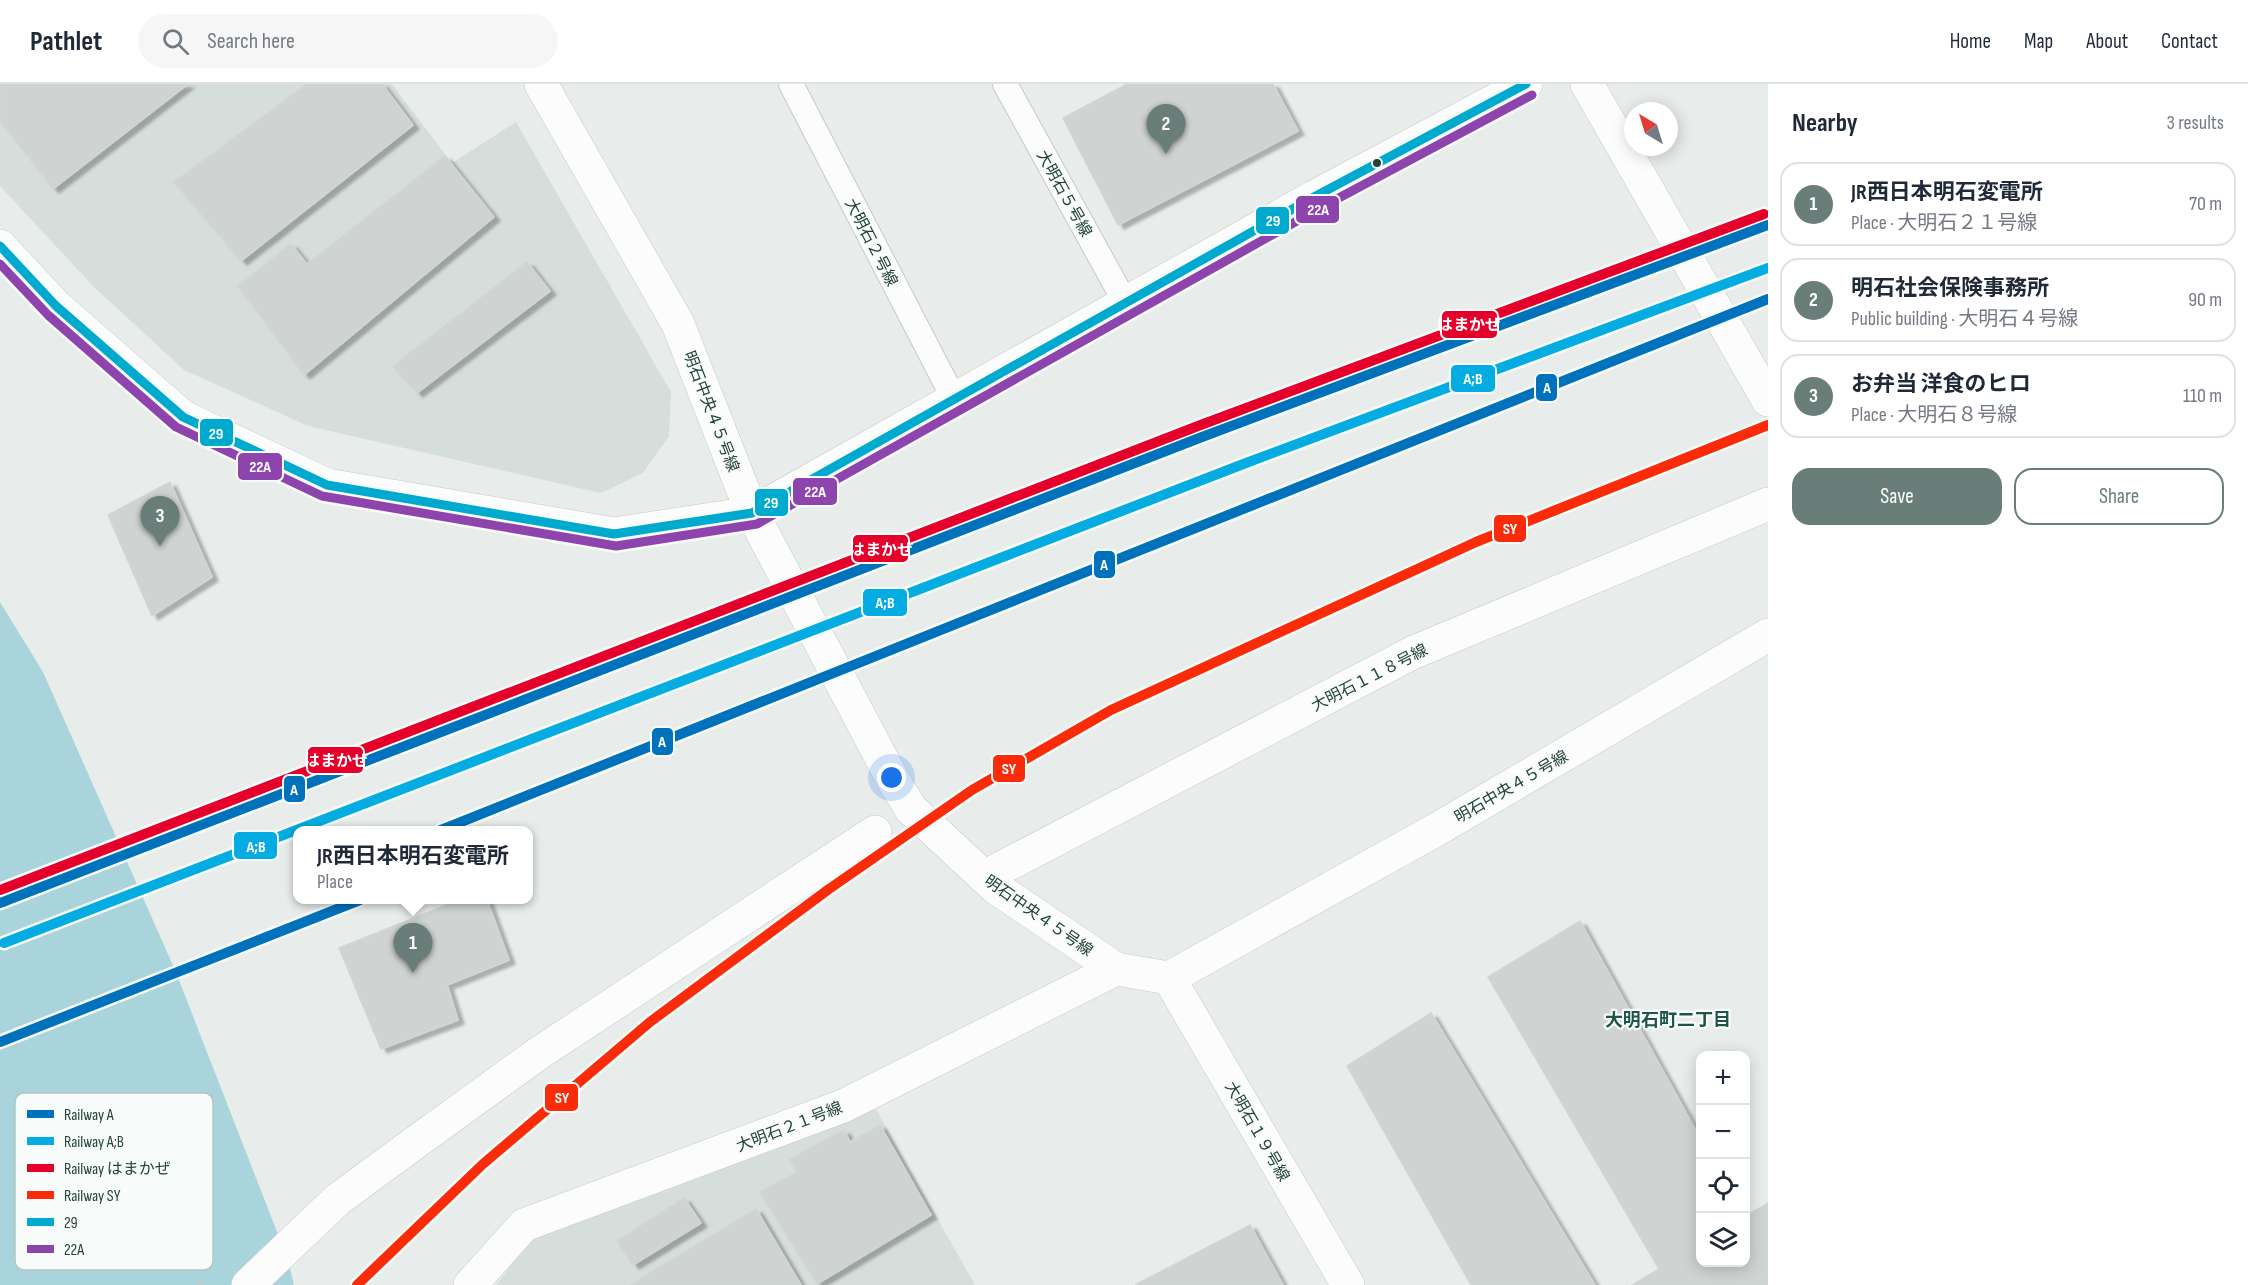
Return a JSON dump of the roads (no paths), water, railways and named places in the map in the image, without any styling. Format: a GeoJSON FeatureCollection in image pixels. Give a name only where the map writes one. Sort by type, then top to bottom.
{"type":"FeatureCollection","features":[{"type":"Feature","properties":{"kind":"street","name":"明石中央４５号線"},"geometry":{"type":"LineString","coordinates":[[541,84],[678,324],[752,513],[893,780],[911,809],[996,888],[1116,969],[1168,978],[1434,831],[1768,635]]}},
{"type":"Feature","properties":{"kind":"street"},"geometry":{"type":"LineString","coordinates":[[0,246],[56,306],[183,417],[327,485],[614,534],[752,513],[1314,197],[1526,84]]}},
{"type":"Feature","properties":{"kind":"street"},"geometry":{"type":"LineString","coordinates":[[1587,84],[1768,400]]}},
{"type":"Feature","properties":{"kind":"street","name":"大明石１１８号線"},"geometry":{"type":"LineString","coordinates":[[984,877],[1412,654],[1768,504]]}},
{"type":"Feature","properties":{"kind":"street"},"geometry":{"type":"LineString","coordinates":[[248,1285],[337,1200],[539,1053],[875,832]]}},
{"type":"Feature","properties":{"kind":"street","name":"大明石２１号線"},"geometry":{"type":"LineString","coordinates":[[470,1285],[524,1225],[843,1106],[1116,969]]}},
{"type":"Feature","properties":{"kind":"street","name":"大明石１９号線"},"geometry":{"type":"LineString","coordinates":[[1168,978],[1348,1285]]}},
{"type":"Feature","properties":{"kind":"lane","name":"大明石２号線"},"geometry":{"type":"LineString","coordinates":[[791,84],[954,399]]}},
{"type":"Feature","properties":{"kind":"lane","name":"大明石５号線"},"geometry":{"type":"LineString","coordinates":[[1005,84],[1125,303]]}},
{"type":"Feature","properties":{"kind":"water"},"geometry":{"type":"Polygon","coordinates":[[[0,602],[43,672],[175,970],[288,1260],[294,1285],[0,1285],[0,602]]]}},
{"type":"Feature","properties":{"kind":"rail line","name":"はまかぜ"},"geometry":{"type":"LineString","coordinates":[[0,890],[1198,426],[1764,214]]}},
{"type":"Feature","properties":{"kind":"rail line","name":"A"},"geometry":{"type":"LineString","coordinates":[[0,903],[1202,437],[1768,225]]}},
{"type":"Feature","properties":{"kind":"rail line","name":"A;B"},"geometry":{"type":"LineString","coordinates":[[307,826],[1246,463],[1768,268]]}},
{"type":"Feature","properties":{"kind":"rail line","name":"A"},"geometry":{"type":"LineString","coordinates":[[451,826],[1768,299]]}},
{"type":"Feature","properties":{"kind":"rail line","name":"SY"},"geometry":{"type":"LineString","coordinates":[[357,1285],[483,1164],[650,1022],[829,889],[972,790],[1111,710],[1476,542],[1768,425]]}},
{"type":"Feature","properties":{"kind":"rail line","name":"A;B"},"geometry":{"type":"LineString","coordinates":[[4,943],[293,831]]}},
{"type":"Feature","properties":{"kind":"rail line","name":"A"},"geometry":{"type":"LineString","coordinates":[[0,1042],[350,904]]}},
{"type":"Feature","properties":{"kind":"place","name":"明石社会保険事務所"},"geometry":{"type":"Point","coordinates":[1166,154]}},
{"type":"Feature","properties":{"kind":"place","name":"お弁当 洋食のヒロ"},"geometry":{"type":"Point","coordinates":[160,546]}},
{"type":"Feature","properties":{"kind":"place","name":"JR西日本明石変電所"},"geometry":{"type":"Point","coordinates":[413,973]}},
{"type":"Feature","properties":{"kind":"district","name":"大明石町二丁目"},"geometry":{"type":"Point","coordinates":[1668,1020]}}]}
